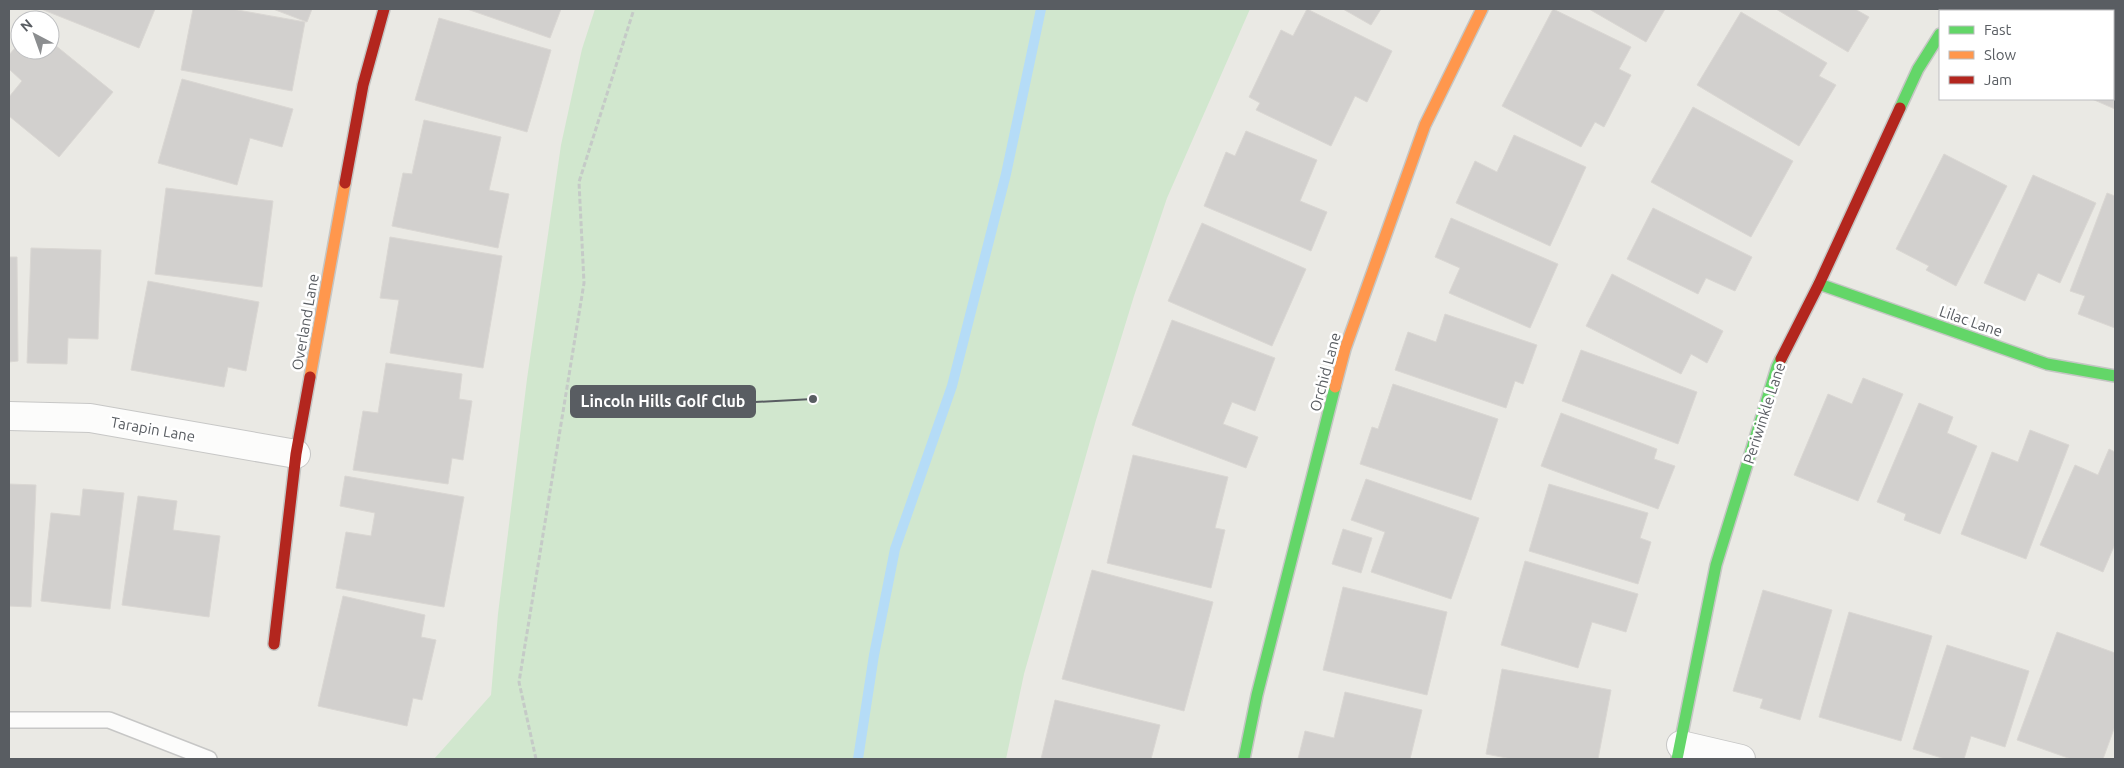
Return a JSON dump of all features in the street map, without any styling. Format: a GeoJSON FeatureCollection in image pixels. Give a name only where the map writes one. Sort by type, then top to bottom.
{"type":"FeatureCollection","features":[{"type":"Feature","properties":{"kind":"street","name":"Overland Lane"},"geometry":{"type":"LineString","coordinates":[[274,644],[296,454],[363,85],[384,9]]}},
{"type":"Feature","properties":{"kind":"street","name":"Orchid Lane"},"geometry":{"type":"LineString","coordinates":[[1244,759],[1257,695],[1345,349],[1425,125],[1482,9]]}},
{"type":"Feature","properties":{"kind":"street","name":"Periwinkle Lane"},"geometry":{"type":"LineString","coordinates":[[1679,752],[1716,565],[1777,367],[1819,284],[1918,69],[1939,36]]}},
{"type":"Feature","properties":{"kind":"street","name":"Lilac Lane"},"geometry":{"type":"LineString","coordinates":[[1819,284],[2047,364],[2115,376]]}},
{"type":"Feature","properties":{"kind":"street","name":"Tarapin Lane"},"geometry":{"type":"LineString","coordinates":[[9,416],[90,418],[296,454]]}},
{"type":"Feature","properties":{"kind":"street"},"geometry":{"type":"LineString","coordinates":[[1679,752],[1741,759]]}},
{"type":"Feature","properties":{"kind":"lane"},"geometry":{"type":"LineString","coordinates":[[9,720],[109,720],[208,759]]}},
{"type":"Feature","properties":{"kind":"path"},"geometry":{"type":"LineString","coordinates":[[536,759],[519,682],[584,283],[579,182],[634,9]]}},
{"type":"Feature","properties":{"kind":"green space"},"geometry":{"type":"Polygon","coordinates":[[[595,9],[1250,9],[1167,198],[1134,296],[1096,420],[1024,674],[1006,759],[434,759],[491,695],[498,614],[527,379],[561,145],[582,49],[595,9]]]}},
{"type":"Feature","properties":{"kind":"building"},"geometry":{"type":"Polygon","coordinates":[[[41,9],[155,9],[139,48],[60,17],[60,10],[41,9]]]}},
{"type":"Feature","properties":{"kind":"building"},"geometry":{"type":"Polygon","coordinates":[[[193,9],[232,9],[305,22],[292,91],[181,70],[193,9]]]}},
{"type":"Feature","properties":{"kind":"building"},"geometry":{"type":"Polygon","coordinates":[[[273,9],[312,9],[307,22],[273,9]]]}},
{"type":"Feature","properties":{"kind":"building"},"geometry":{"type":"Polygon","coordinates":[[[467,9],[561,9],[550,38],[467,9]]]}},
{"type":"Feature","properties":{"kind":"building"},"geometry":{"type":"Polygon","coordinates":[[[1307,9],[1392,51],[1367,102],[1355,96],[1331,146],[1256,110],[1260,103],[1249,97],[1281,30],[1293,36],[1307,9]]]}},
{"type":"Feature","properties":{"kind":"building"},"geometry":{"type":"Polygon","coordinates":[[[1343,9],[1381,9],[1371,25],[1343,9]]]}},
{"type":"Feature","properties":{"kind":"building"},"geometry":{"type":"Polygon","coordinates":[[[1553,9],[1631,47],[1619,69],[1631,75],[1604,127],[1595,122],[1581,147],[1502,106],[1553,9]]]}},
{"type":"Feature","properties":{"kind":"building"},"geometry":{"type":"Polygon","coordinates":[[[1589,9],[1665,9],[1646,42],[1589,9]]]}},
{"type":"Feature","properties":{"kind":"building"},"geometry":{"type":"Polygon","coordinates":[[[1776,9],[1855,9],[1869,17],[1848,52],[1776,9]]]}},
{"type":"Feature","properties":{"kind":"building"},"geometry":{"type":"Polygon","coordinates":[[[2017,9],[2094,9],[2094,10],[2017,9]]]}},
{"type":"Feature","properties":{"kind":"building"},"geometry":{"type":"Polygon","coordinates":[[[1741,12],[1827,63],[1819,76],[1836,85],[1799,146],[1697,85],[1741,12]]]}},
{"type":"Feature","properties":{"kind":"building"},"geometry":{"type":"Polygon","coordinates":[[[439,18],[551,50],[527,132],[415,100],[439,18]]]}},
{"type":"Feature","properties":{"kind":"building"},"geometry":{"type":"Polygon","coordinates":[[[2115,18],[2115,109],[2094,100],[2114,100],[2115,18]]]}},
{"type":"Feature","properties":{"kind":"building"},"geometry":{"type":"Polygon","coordinates":[[[60,49],[113,92],[59,157],[9,116],[9,97],[22,81],[9,69],[10,54],[10,60],[60,60],[60,49]]]}},
{"type":"Feature","properties":{"kind":"building"},"geometry":{"type":"Polygon","coordinates":[[[182,79],[293,109],[282,147],[250,138],[237,185],[158,163],[182,79]]]}},
{"type":"Feature","properties":{"kind":"building"},"geometry":{"type":"Polygon","coordinates":[[[1693,107],[1793,161],[1751,237],[1651,182],[1693,107]]]}},
{"type":"Feature","properties":{"kind":"building"},"geometry":{"type":"Polygon","coordinates":[[[424,120],[501,137],[489,190],[509,194],[498,248],[392,226],[403,173],[412,174],[424,120]]]}},
{"type":"Feature","properties":{"kind":"building"},"geometry":{"type":"Polygon","coordinates":[[[1246,131],[1317,160],[1300,201],[1327,212],[1311,251],[1204,206],[1226,152],[1235,156],[1246,131]]]}},
{"type":"Feature","properties":{"kind":"building"},"geometry":{"type":"Polygon","coordinates":[[[1514,135],[1586,167],[1550,246],[1456,203],[1475,161],[1497,172],[1514,135]]]}},
{"type":"Feature","properties":{"kind":"building"},"geometry":{"type":"Polygon","coordinates":[[[1944,154],[2007,186],[1956,286],[1926,270],[1929,266],[1896,249],[1944,154]]]}},
{"type":"Feature","properties":{"kind":"building"},"geometry":{"type":"Polygon","coordinates":[[[2033,175],[2096,203],[2060,283],[2038,273],[2025,301],[1984,283],[2033,175]]]}},
{"type":"Feature","properties":{"kind":"building"},"geometry":{"type":"Polygon","coordinates":[[[166,188],[273,201],[262,287],[155,274],[166,188]]]}},
{"type":"Feature","properties":{"kind":"building"},"geometry":{"type":"Polygon","coordinates":[[[2107,193],[2115,196],[2115,328],[2078,314],[2085,296],[2070,291],[2107,193]]]}},
{"type":"Feature","properties":{"kind":"building"},"geometry":{"type":"Polygon","coordinates":[[[1653,208],[1752,257],[1735,291],[1706,278],[1698,294],[1627,259],[1653,208]]]}},
{"type":"Feature","properties":{"kind":"building"},"geometry":{"type":"Polygon","coordinates":[[[1451,218],[1558,264],[1530,328],[1449,293],[1460,268],[1435,257],[1451,218]]]}},
{"type":"Feature","properties":{"kind":"building"},"geometry":{"type":"Polygon","coordinates":[[[1202,223],[1306,269],[1272,346],[1168,301],[1202,223]]]}},
{"type":"Feature","properties":{"kind":"building"},"geometry":{"type":"Polygon","coordinates":[[[390,237],[502,256],[483,368],[390,353],[399,300],[380,298],[390,237]]]}},
{"type":"Feature","properties":{"kind":"building"},"geometry":{"type":"Polygon","coordinates":[[[31,248],[101,250],[98,339],[68,338],[67,364],[27,363],[31,248]]]}},
{"type":"Feature","properties":{"kind":"building"},"geometry":{"type":"Polygon","coordinates":[[[9,257],[17,257],[18,361],[9,362],[9,257]]]}},
{"type":"Feature","properties":{"kind":"building"},"geometry":{"type":"Polygon","coordinates":[[[1612,274],[1723,331],[1707,363],[1691,354],[1681,374],[1586,326],[1612,274]]]}},
{"type":"Feature","properties":{"kind":"building"},"geometry":{"type":"Polygon","coordinates":[[[148,281],[259,302],[246,371],[228,367],[224,387],[131,370],[148,281]]]}},
{"type":"Feature","properties":{"kind":"building"},"geometry":{"type":"Polygon","coordinates":[[[1445,314],[1537,345],[1523,384],[1515,381],[1506,408],[1395,370],[1408,332],[1436,342],[1445,314]]]}},
{"type":"Feature","properties":{"kind":"building"},"geometry":{"type":"Polygon","coordinates":[[[1172,320],[1275,358],[1255,411],[1232,402],[1223,424],[1258,437],[1246,468],[1132,425],[1172,320]]]}},
{"type":"Feature","properties":{"kind":"building"},"geometry":{"type":"Polygon","coordinates":[[[1581,350],[1697,392],[1678,444],[1562,401],[1581,350]]]}},
{"type":"Feature","properties":{"kind":"building"},"geometry":{"type":"Polygon","coordinates":[[[386,363],[462,374],[459,399],[472,401],[463,460],[452,458],[448,484],[353,470],[363,411],[378,413],[386,363]]]}},
{"type":"Feature","properties":{"kind":"building"},"geometry":{"type":"Polygon","coordinates":[[[1863,378],[1903,394],[1858,501],[1794,475],[1828,394],[1852,404],[1863,378]]]}},
{"type":"Feature","properties":{"kind":"building"},"geometry":{"type":"Polygon","coordinates":[[[1393,384],[1498,419],[1471,500],[1360,464],[1372,427],[1378,429],[1393,384]]]}},
{"type":"Feature","properties":{"kind":"building"},"geometry":{"type":"Polygon","coordinates":[[[1919,403],[1953,417],[1947,433],[1977,446],[1940,534],[1904,520],[1906,514],[1877,502],[1919,403]]]}},
{"type":"Feature","properties":{"kind":"building"},"geometry":{"type":"Polygon","coordinates":[[[1561,413],[1657,449],[1654,459],[1675,466],[1658,509],[1541,466],[1561,413]]]}},
{"type":"Feature","properties":{"kind":"building"},"geometry":{"type":"Polygon","coordinates":[[[2030,430],[2069,445],[2026,559],[1961,534],[1992,452],[2018,462],[2030,430]]]}},
{"type":"Feature","properties":{"kind":"building"},"geometry":{"type":"Polygon","coordinates":[[[2109,449],[2115,452],[2115,544],[2103,572],[2040,545],[2075,465],[2098,475],[2109,449]]]}},
{"type":"Feature","properties":{"kind":"building"},"geometry":{"type":"Polygon","coordinates":[[[1133,455],[1228,477],[1215,528],[1225,530],[1211,588],[1107,563],[1133,455]]]}},
{"type":"Feature","properties":{"kind":"building"},"geometry":{"type":"Polygon","coordinates":[[[345,476],[464,497],[444,607],[336,588],[346,532],[371,536],[375,513],[340,506],[345,476]]]}},
{"type":"Feature","properties":{"kind":"building"},"geometry":{"type":"Polygon","coordinates":[[[1366,479],[1479,518],[1451,599],[1371,572],[1385,532],[1351,520],[1366,479]]]}},
{"type":"Feature","properties":{"kind":"building"},"geometry":{"type":"Polygon","coordinates":[[[9,484],[36,485],[31,607],[9,606],[9,484]]]}},
{"type":"Feature","properties":{"kind":"building"},"geometry":{"type":"Polygon","coordinates":[[[1549,484],[1648,513],[1640,538],[1651,542],[1638,584],[1529,551],[1549,484]]]}},
{"type":"Feature","properties":{"kind":"building"},"geometry":{"type":"Polygon","coordinates":[[[83,489],[124,493],[110,609],[41,601],[51,513],[80,516],[83,489]]]}},
{"type":"Feature","properties":{"kind":"building"},"geometry":{"type":"Polygon","coordinates":[[[138,496],[177,501],[173,530],[220,536],[209,617],[122,605],[138,496]]]}},
{"type":"Feature","properties":{"kind":"building"},"geometry":{"type":"Polygon","coordinates":[[[1343,529],[1372,538],[1361,573],[1332,564],[1343,529]]]}},
{"type":"Feature","properties":{"kind":"building"},"geometry":{"type":"Polygon","coordinates":[[[1525,561],[1638,594],[1626,632],[1592,622],[1578,668],[1501,645],[1525,561]]]}},
{"type":"Feature","properties":{"kind":"building"},"geometry":{"type":"Polygon","coordinates":[[[1092,570],[1213,602],[1184,711],[1062,679],[1092,570]]]}},
{"type":"Feature","properties":{"kind":"building"},"geometry":{"type":"Polygon","coordinates":[[[1343,587],[1447,612],[1427,695],[1323,670],[1343,587]]]}},
{"type":"Feature","properties":{"kind":"building"},"geometry":{"type":"Polygon","coordinates":[[[1763,590],[1832,610],[1800,720],[1760,708],[1763,699],[1733,691],[1763,590]]]}},
{"type":"Feature","properties":{"kind":"building"},"geometry":{"type":"Polygon","coordinates":[[[343,596],[425,615],[421,637],[436,640],[422,700],[413,698],[407,726],[318,706],[343,596]]]}},
{"type":"Feature","properties":{"kind":"building"},"geometry":{"type":"Polygon","coordinates":[[[1849,612],[1932,636],[1901,741],[1819,717],[1849,612]]]}},
{"type":"Feature","properties":{"kind":"building"},"geometry":{"type":"Polygon","coordinates":[[[2057,632],[2115,653],[2115,726],[2103,759],[2071,759],[2017,740],[2057,632]]]}},
{"type":"Feature","properties":{"kind":"building"},"geometry":{"type":"Polygon","coordinates":[[[1947,645],[2029,671],[2005,747],[1971,736],[1964,759],[1945,759],[1913,749],[1947,645]]]}},
{"type":"Feature","properties":{"kind":"building"},"geometry":{"type":"Polygon","coordinates":[[[1502,669],[1611,690],[1598,759],[1512,759],[1486,754],[1502,669]]]}},
{"type":"Feature","properties":{"kind":"building"},"geometry":{"type":"Polygon","coordinates":[[[1345,692],[1422,710],[1410,759],[1298,759],[1305,731],[1334,738],[1345,692]]]}},
{"type":"Feature","properties":{"kind":"building"},"geometry":{"type":"Polygon","coordinates":[[[1055,700],[1160,725],[1151,759],[1041,759],[1055,700]]]}},
{"type":"Feature","properties":{"kind":"waterway"},"geometry":{"type":"LineString","coordinates":[[858,759],[874,655],[895,549],[952,386],[1006,174],[1041,9]]}},
{"type":"Feature","properties":{"kind":"traffic: fast"},"geometry":{"type":"LineString","coordinates":[[1900,108],[1918,69],[1939,36]]}},
{"type":"Feature","properties":{"kind":"traffic: fast"},"geometry":{"type":"LineString","coordinates":[[1819,284],[2047,364],[2115,376]]}},
{"type":"Feature","properties":{"kind":"traffic: fast"},"geometry":{"type":"LineString","coordinates":[[1677,759],[1716,565],[1781,359]]}},
{"type":"Feature","properties":{"kind":"traffic: fast"},"geometry":{"type":"LineString","coordinates":[[1244,759],[1257,695],[1335,387]]}},
{"type":"Feature","properties":{"kind":"traffic: slow"},"geometry":{"type":"LineString","coordinates":[[1335,387],[1345,349],[1425,125],[1482,9]]}},
{"type":"Feature","properties":{"kind":"traffic: slow"},"geometry":{"type":"LineString","coordinates":[[310,377],[345,183]]}},
{"type":"Feature","properties":{"kind":"traffic: jam"},"geometry":{"type":"LineString","coordinates":[[345,183],[363,85],[384,9]]}},
{"type":"Feature","properties":{"kind":"traffic: jam"},"geometry":{"type":"LineString","coordinates":[[1781,359],[1819,284],[1900,108]]}},
{"type":"Feature","properties":{"kind":"traffic: jam"},"geometry":{"type":"LineString","coordinates":[[274,644],[296,454],[310,377]]}},
{"type":"Feature","properties":{"kind":"place","name":"Lincoln Hills Golf Club"},"geometry":{"type":"Point","coordinates":[813,399]}}]}
